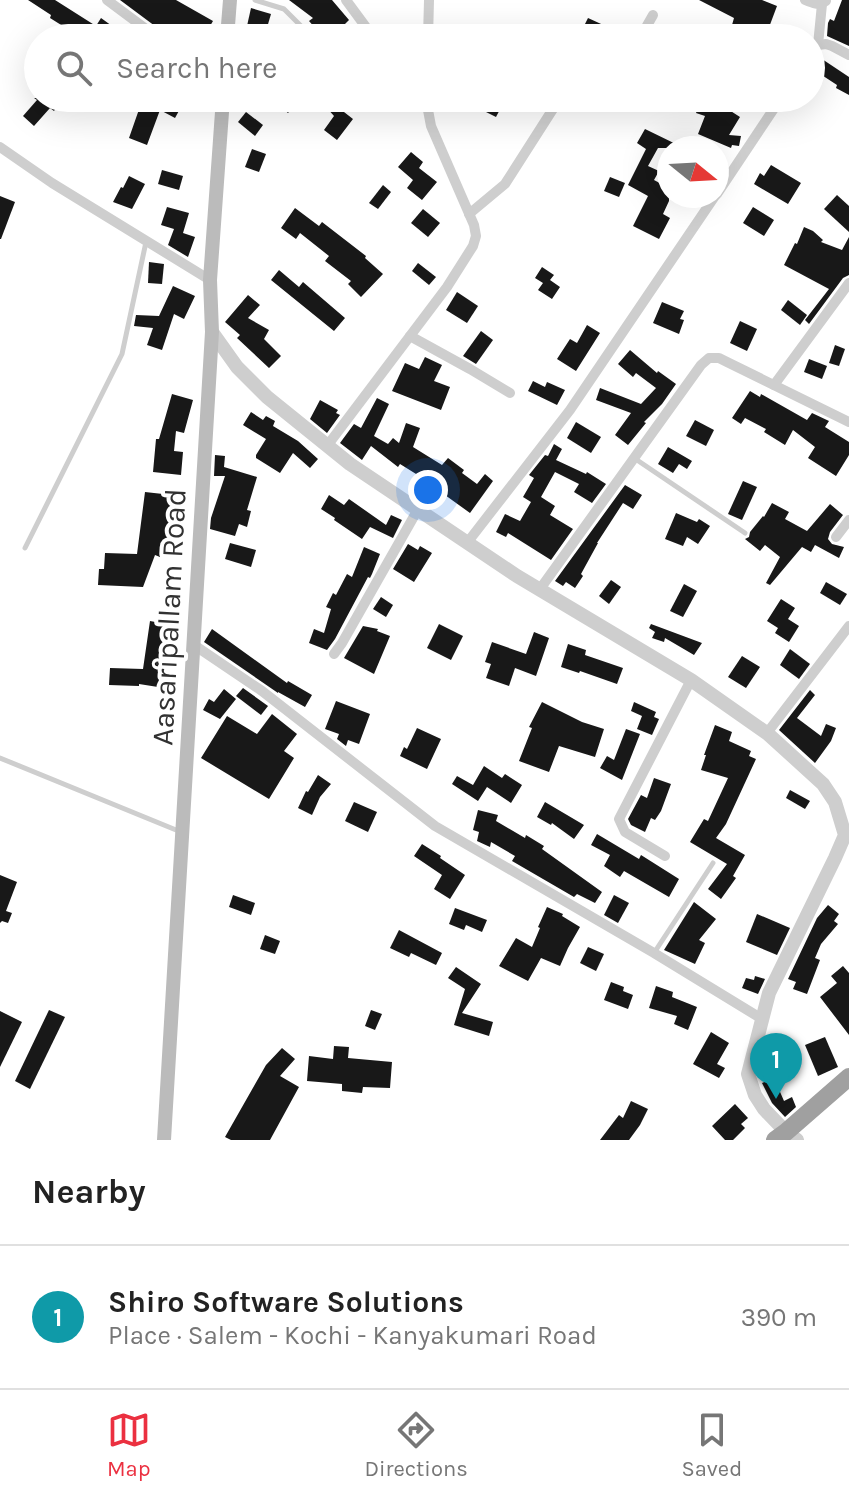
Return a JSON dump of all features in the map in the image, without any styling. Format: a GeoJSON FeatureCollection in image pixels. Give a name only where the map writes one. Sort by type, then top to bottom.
{"type":"FeatureCollection","features":[{"type":"Feature","properties":{"kind":"highway"},"geometry":{"type":"LineString","coordinates":[[786,1137],[849,1077]]}},
{"type":"Feature","properties":{"kind":"main road"},"geometry":{"type":"LineString","coordinates":[[228,24],[230,0]]}},
{"type":"Feature","properties":{"kind":"main road","name":"Aasaripallam Road"},"geometry":{"type":"LineString","coordinates":[[164,1140],[212,332],[210,280],[222,112]]}},
{"type":"Feature","properties":{"kind":"street"},"geometry":{"type":"LineString","coordinates":[[107,0],[139,24]]}},
{"type":"Feature","properties":{"kind":"street"},"geometry":{"type":"LineString","coordinates":[[346,0],[364,24]]}},
{"type":"Feature","properties":{"kind":"street"},"geometry":{"type":"LineString","coordinates":[[428,24],[429,0]]}},
{"type":"Feature","properties":{"kind":"street"},"geometry":{"type":"LineString","coordinates":[[805,0],[815,4],[824,2],[820,24]]}},
{"type":"Feature","properties":{"kind":"street"},"geometry":{"type":"LineString","coordinates":[[648,24],[653,15]]}},
{"type":"Feature","properties":{"kind":"street"},"geometry":{"type":"LineString","coordinates":[[825,44],[849,55]]}},
{"type":"Feature","properties":{"kind":"street"},"geometry":{"type":"LineString","coordinates":[[327,446],[447,287],[473,246],[476,236],[469,214],[431,126],[428,112]]}},
{"type":"Feature","properties":{"kind":"street"},"geometry":{"type":"LineString","coordinates":[[469,214],[505,184],[551,112]]}},
{"type":"Feature","properties":{"kind":"street"},"geometry":{"type":"LineString","coordinates":[[729,176],[772,112]]}},
{"type":"Feature","properties":{"kind":"street"},"geometry":{"type":"LineString","coordinates":[[0,147],[52,183],[210,280]]}},
{"type":"Feature","properties":{"kind":"street"},"geometry":{"type":"LineString","coordinates":[[467,543],[570,410],[707,208]]}},
{"type":"Feature","properties":{"kind":"street"},"geometry":{"type":"LineString","coordinates":[[774,385],[849,283]]}},
{"type":"Feature","properties":{"kind":"street"},"geometry":{"type":"LineString","coordinates":[[212,332],[237,367],[267,397],[327,446],[417,511],[691,680],[767,733],[823,784],[835,802],[847,835],[769,993],[748,1074],[755,1095],[786,1137]]}},
{"type":"Feature","properties":{"kind":"street"},"geometry":{"type":"LineString","coordinates":[[410,336],[510,393]]}},
{"type":"Feature","properties":{"kind":"street"},"geometry":{"type":"LineString","coordinates":[[540,589],[709,358],[719,358],[849,422]]}},
{"type":"Feature","properties":{"kind":"street"},"geometry":{"type":"LineString","coordinates":[[334,654],[417,511]]}},
{"type":"Feature","properties":{"kind":"street"},"geometry":{"type":"LineString","coordinates":[[836,537],[849,520]]}},
{"type":"Feature","properties":{"kind":"street"},"geometry":{"type":"LineString","coordinates":[[767,733],[849,626]]}},
{"type":"Feature","properties":{"kind":"street"},"geometry":{"type":"LineString","coordinates":[[194,645],[262,691],[435,826],[762,1019]]}},
{"type":"Feature","properties":{"kind":"street"},"geometry":{"type":"LineString","coordinates":[[665,856],[625,832],[619,819],[691,680]]}},
{"type":"Feature","properties":{"kind":"lane"},"geometry":{"type":"LineString","coordinates":[[255,0],[284,9],[299,24]]}},
{"type":"Feature","properties":{"kind":"lane"},"geometry":{"type":"LineString","coordinates":[[25,548],[122,354],[146,241]]}},
{"type":"Feature","properties":{"kind":"lane"},"geometry":{"type":"LineString","coordinates":[[634,458],[745,533]]}},
{"type":"Feature","properties":{"kind":"lane"},"geometry":{"type":"LineString","coordinates":[[0,758],[182,832]]}},
{"type":"Feature","properties":{"kind":"lane"},"geometry":{"type":"LineString","coordinates":[[654,953],[713,863]]}},
{"type":"Feature","properties":{"kind":"building"},"geometry":{"type":"Polygon","coordinates":[[[28,0],[55,0],[93,24],[60,24],[50,18],[51,15],[28,0]]]}},
{"type":"Feature","properties":{"kind":"building"},"geometry":{"type":"Polygon","coordinates":[[[120,0],[176,0],[213,21],[211,24],[152,24],[120,0]]]}},
{"type":"Feature","properties":{"kind":"building"},"geometry":{"type":"Polygon","coordinates":[[[289,0],[332,0],[349,20],[345,24],[312,24],[309,21],[313,18],[289,0]]]}},
{"type":"Feature","properties":{"kind":"building"},"geometry":{"type":"Polygon","coordinates":[[[699,0],[762,0],[777,6],[770,24],[732,24],[734,18],[699,0]]]}},
{"type":"Feature","properties":{"kind":"building"},"geometry":{"type":"Polygon","coordinates":[[[842,0],[849,0],[849,46],[827,36],[828,23],[830,19],[834,21],[842,0]]]}},
{"type":"Feature","properties":{"kind":"building"},"geometry":{"type":"Polygon","coordinates":[[[251,8],[271,14],[268,24],[247,24],[251,8]]]}},
{"type":"Feature","properties":{"kind":"building"},"geometry":{"type":"Polygon","coordinates":[[[588,18],[601,24],[585,24],[588,18]]]}},
{"type":"Feature","properties":{"kind":"building"},"geometry":{"type":"Polygon","coordinates":[[[825,61],[849,77],[849,95],[836,88],[837,85],[825,77],[825,61]]]}},
{"type":"Feature","properties":{"kind":"building"},"geometry":{"type":"Polygon","coordinates":[[[26,112],[46,112],[34,126],[23,116],[26,112]]]}},
{"type":"Feature","properties":{"kind":"building"},"geometry":{"type":"Polygon","coordinates":[[[138,112],[159,112],[147,145],[129,138],[138,112]]]}},
{"type":"Feature","properties":{"kind":"building"},"geometry":{"type":"Polygon","coordinates":[[[164,112],[178,112],[175,118],[164,112]]]}},
{"type":"Feature","properties":{"kind":"building"},"geometry":{"type":"Polygon","coordinates":[[[246,112],[263,125],[255,136],[238,122],[246,112]]]}},
{"type":"Feature","properties":{"kind":"building"},"geometry":{"type":"Polygon","coordinates":[[[330,112],[344,112],[353,119],[337,140],[324,130],[334,116],[330,112]]]}},
{"type":"Feature","properties":{"kind":"building"},"geometry":{"type":"Polygon","coordinates":[[[696,112],[732,112],[740,117],[729,135],[741,136],[739,146],[729,147],[729,136],[698,134],[705,116],[696,112]]]}},
{"type":"Feature","properties":{"kind":"building"},"geometry":{"type":"Polygon","coordinates":[[[645,129],[659,136],[657,150],[648,166],[657,170],[654,180],[657,182],[657,208],[666,208],[663,214],[670,218],[659,239],[633,226],[648,196],[628,185],[646,149],[637,143],[645,129]]]}},
{"type":"Feature","properties":{"kind":"building"},"geometry":{"type":"Polygon","coordinates":[[[252,149],[266,154],[259,172],[245,167],[252,149]]]}},
{"type":"Feature","properties":{"kind":"building"},"geometry":{"type":"Polygon","coordinates":[[[411,152],[423,162],[419,168],[437,182],[422,200],[407,188],[413,180],[398,167],[411,152]]]}},
{"type":"Feature","properties":{"kind":"building"},"geometry":{"type":"Polygon","coordinates":[[[771,165],[801,183],[788,204],[754,184],[760,173],[764,176],[771,165]]]}},
{"type":"Feature","properties":{"kind":"building"},"geometry":{"type":"Polygon","coordinates":[[[162,170],[183,176],[179,190],[158,184],[162,170]]]}},
{"type":"Feature","properties":{"kind":"building"},"geometry":{"type":"Polygon","coordinates":[[[129,176],[145,184],[132,209],[113,202],[129,176]]]}},
{"type":"Feature","properties":{"kind":"building"},"geometry":{"type":"Polygon","coordinates":[[[610,177],[625,183],[619,197],[604,191],[610,177]]]}},
{"type":"Feature","properties":{"kind":"building"},"geometry":{"type":"Polygon","coordinates":[[[383,185],[391,192],[378,209],[369,203],[383,185]]]}},
{"type":"Feature","properties":{"kind":"building"},"geometry":{"type":"Polygon","coordinates":[[[837,195],[849,206],[849,232],[824,209],[837,195]]]}},
{"type":"Feature","properties":{"kind":"building"},"geometry":{"type":"Polygon","coordinates":[[[0,196],[15,202],[1,239],[0,239],[0,196]]]}},
{"type":"Feature","properties":{"kind":"building"},"geometry":{"type":"Polygon","coordinates":[[[167,207],[189,213],[183,233],[195,237],[188,257],[168,245],[174,229],[161,225],[167,207]]]}},
{"type":"Feature","properties":{"kind":"building"},"geometry":{"type":"Polygon","coordinates":[[[753,207],[774,220],[764,236],[743,223],[753,207]]]}},
{"type":"Feature","properties":{"kind":"building"},"geometry":{"type":"Polygon","coordinates":[[[295,208],[319,226],[322,222],[366,256],[383,274],[361,297],[348,284],[351,281],[325,261],[329,256],[300,233],[296,239],[281,228],[295,208]]]}},
{"type":"Feature","properties":{"kind":"building"},"geometry":{"type":"Polygon","coordinates":[[[423,209],[440,223],[428,237],[411,223],[423,209]]]}},
{"type":"Feature","properties":{"kind":"building"},"geometry":{"type":"Polygon","coordinates":[[[804,227],[813,231],[823,240],[821,242],[842,250],[849,237],[849,275],[843,278],[809,324],[805,320],[829,289],[784,265],[804,227]]]}},
{"type":"Feature","properties":{"kind":"building"},"geometry":{"type":"Polygon","coordinates":[[[149,262],[164,264],[162,284],[148,283],[149,262]]]}},
{"type":"Feature","properties":{"kind":"building"},"geometry":{"type":"Polygon","coordinates":[[[418,263],[436,277],[429,285],[412,271],[418,263]]]}},
{"type":"Feature","properties":{"kind":"building"},"geometry":{"type":"Polygon","coordinates":[[[542,267],[554,275],[550,280],[560,287],[552,299],[538,290],[543,283],[535,278],[542,267]]]}},
{"type":"Feature","properties":{"kind":"building"},"geometry":{"type":"Polygon","coordinates":[[[279,270],[299,287],[303,282],[345,318],[334,331],[271,280],[279,270]]]}},
{"type":"Feature","properties":{"kind":"building"},"geometry":{"type":"Polygon","coordinates":[[[173,286],[195,296],[184,319],[174,314],[162,350],[147,345],[153,328],[134,326],[136,315],[159,316],[173,286]]]}},
{"type":"Feature","properties":{"kind":"building"},"geometry":{"type":"Polygon","coordinates":[[[457,292],[478,306],[467,323],[446,310],[457,292]]]}},
{"type":"Feature","properties":{"kind":"building"},"geometry":{"type":"Polygon","coordinates":[[[248,295],[260,305],[248,318],[269,330],[264,339],[281,356],[269,368],[225,322],[248,295]]]}},
{"type":"Feature","properties":{"kind":"building"},"geometry":{"type":"Polygon","coordinates":[[[788,300],[807,315],[800,325],[781,310],[788,300]]]}},
{"type":"Feature","properties":{"kind":"building"},"geometry":{"type":"Polygon","coordinates":[[[662,302],[684,311],[679,334],[653,323],[662,302]]]}},
{"type":"Feature","properties":{"kind":"building"},"geometry":{"type":"Polygon","coordinates":[[[740,321],[757,329],[747,351],[730,343],[740,321]]]}},
{"type":"Feature","properties":{"kind":"building"},"geometry":{"type":"Polygon","coordinates":[[[587,325],[600,333],[576,371],[557,359],[570,339],[577,343],[587,325]]]}},
{"type":"Feature","properties":{"kind":"building"},"geometry":{"type":"Polygon","coordinates":[[[481,331],[493,340],[476,364],[463,356],[481,331]]]}},
{"type":"Feature","properties":{"kind":"building"},"geometry":{"type":"Polygon","coordinates":[[[835,345],[845,349],[839,366],[829,363],[835,345]]]}},
{"type":"Feature","properties":{"kind":"building"},"geometry":{"type":"Polygon","coordinates":[[[630,350],[657,373],[676,384],[628,445],[615,435],[631,413],[596,400],[600,388],[641,404],[656,388],[636,373],[633,377],[618,364],[630,350]]]}},
{"type":"Feature","properties":{"kind":"building"},"geometry":{"type":"Polygon","coordinates":[[[425,357],[442,365],[434,381],[450,387],[441,410],[392,391],[405,363],[419,369],[425,357]]]}},
{"type":"Feature","properties":{"kind":"building"},"geometry":{"type":"Polygon","coordinates":[[[809,359],[827,366],[822,379],[804,372],[809,359]]]}},
{"type":"Feature","properties":{"kind":"building"},"geometry":{"type":"Polygon","coordinates":[[[533,381],[545,387],[547,382],[565,390],[557,405],[528,391],[533,381]]]}},
{"type":"Feature","properties":{"kind":"building"},"geometry":{"type":"Polygon","coordinates":[[[750,391],[807,420],[812,413],[829,421],[825,427],[849,442],[849,455],[836,476],[808,458],[815,447],[793,430],[785,445],[764,432],[766,429],[745,418],[741,424],[732,418],[750,391]]]}},
{"type":"Feature","properties":{"kind":"building"},"geometry":{"type":"Polygon","coordinates":[[[172,394],[193,400],[184,433],[176,431],[174,451],[183,452],[181,475],[153,472],[156,439],[159,439],[172,394]]]}},
{"type":"Feature","properties":{"kind":"building"},"geometry":{"type":"Polygon","coordinates":[[[377,398],[389,404],[374,436],[388,444],[393,438],[399,443],[406,423],[420,428],[413,447],[442,465],[448,458],[477,484],[485,474],[493,481],[470,513],[445,495],[441,500],[425,488],[429,482],[400,464],[398,467],[371,446],[362,460],[340,443],[354,424],[361,428],[377,398]]]}},
{"type":"Feature","properties":{"kind":"building"},"geometry":{"type":"Polygon","coordinates":[[[320,400],[338,410],[336,413],[340,415],[327,433],[310,419],[320,400]]]}},
{"type":"Feature","properties":{"kind":"building"},"geometry":{"type":"Polygon","coordinates":[[[251,412],[263,420],[266,416],[275,421],[273,426],[298,441],[318,459],[310,468],[293,453],[280,473],[256,458],[266,439],[243,425],[251,412]]]}},
{"type":"Feature","properties":{"kind":"building"},"geometry":{"type":"Polygon","coordinates":[[[695,420],[714,430],[706,446],[686,436],[695,420]]]}},
{"type":"Feature","properties":{"kind":"building"},"geometry":{"type":"Polygon","coordinates":[[[576,422],[601,437],[591,453],[567,438],[576,422]]]}},
{"type":"Feature","properties":{"kind":"building"},"geometry":{"type":"Polygon","coordinates":[[[554,444],[562,449],[556,460],[587,472],[606,484],[592,503],[574,492],[579,484],[555,472],[541,497],[555,506],[550,515],[573,529],[551,560],[508,533],[506,537],[496,532],[505,514],[520,521],[531,502],[523,497],[534,478],[529,475],[545,455],[548,456],[554,444]]]}},
{"type":"Feature","properties":{"kind":"building"},"geometry":{"type":"Polygon","coordinates":[[[668,447],[692,461],[687,469],[679,464],[673,473],[658,464],[668,447]]]}},
{"type":"Feature","properties":{"kind":"building"},"geometry":{"type":"Polygon","coordinates":[[[215,455],[225,456],[224,467],[257,477],[247,510],[251,511],[247,527],[239,524],[235,536],[210,529],[225,476],[214,476],[215,455]]]}},
{"type":"Feature","properties":{"kind":"building"},"geometry":{"type":"Polygon","coordinates":[[[743,481],[757,487],[742,520],[728,514],[743,481]]]}},
{"type":"Feature","properties":{"kind":"building"},"geometry":{"type":"Polygon","coordinates":[[[625,485],[642,495],[633,509],[623,503],[597,543],[575,588],[566,582],[563,586],[555,581],[625,485]]]}},
{"type":"Feature","properties":{"kind":"building"},"geometry":{"type":"Polygon","coordinates":[[[145,492],[172,495],[169,544],[161,543],[160,557],[155,555],[143,587],[98,585],[99,569],[104,569],[105,553],[137,554],[145,492]]]}},
{"type":"Feature","properties":{"kind":"building"},"geometry":{"type":"Polygon","coordinates":[[[329,495],[344,505],[349,499],[386,525],[391,515],[402,520],[393,538],[370,527],[362,539],[321,509],[329,495]]]}},
{"type":"Feature","properties":{"kind":"building"},"geometry":{"type":"Polygon","coordinates":[[[772,503],[789,512],[785,519],[807,531],[830,504],[843,515],[828,539],[832,544],[844,547],[839,558],[815,545],[811,552],[802,547],[770,585],[766,583],[780,557],[765,545],[760,551],[745,539],[772,503]]]}},
{"type":"Feature","properties":{"kind":"building"},"geometry":{"type":"Polygon","coordinates":[[[676,513],[697,522],[699,519],[710,526],[698,544],[687,537],[683,546],[665,539],[676,513]]]}},
{"type":"Feature","properties":{"kind":"building"},"geometry":{"type":"Polygon","coordinates":[[[230,543],[256,550],[251,567],[225,559],[230,543]]]}},
{"type":"Feature","properties":{"kind":"building"},"geometry":{"type":"Polygon","coordinates":[[[408,544],[432,553],[414,582],[393,569],[408,544]]]}},
{"type":"Feature","properties":{"kind":"building"},"geometry":{"type":"Polygon","coordinates":[[[364,547],[380,554],[370,578],[327,650],[309,643],[314,629],[324,633],[331,609],[326,607],[347,574],[352,577],[364,547]]]}},
{"type":"Feature","properties":{"kind":"building"},"geometry":{"type":"Polygon","coordinates":[[[611,580],[621,587],[609,604],[599,596],[611,580]]]}},
{"type":"Feature","properties":{"kind":"building"},"geometry":{"type":"Polygon","coordinates":[[[826,582],[847,594],[840,605],[820,593],[826,582]]]}},
{"type":"Feature","properties":{"kind":"building"},"geometry":{"type":"Polygon","coordinates":[[[684,584],[697,591],[683,617],[670,611],[684,584]]]}},
{"type":"Feature","properties":{"kind":"building"},"geometry":{"type":"Polygon","coordinates":[[[381,597],[393,605],[386,617],[373,609],[381,597]]]}},
{"type":"Feature","properties":{"kind":"building"},"geometry":{"type":"Polygon","coordinates":[[[781,599],[795,608],[788,619],[799,626],[789,642],[775,633],[778,628],[767,621],[781,599]]]}},
{"type":"Feature","properties":{"kind":"building"},"geometry":{"type":"Polygon","coordinates":[[[150,621],[166,624],[158,687],[109,685],[110,668],[143,669],[150,621]]]}},
{"type":"Feature","properties":{"kind":"building"},"geometry":{"type":"Polygon","coordinates":[[[439,624],[463,636],[451,660],[427,648],[439,624]]]}},
{"type":"Feature","properties":{"kind":"building"},"geometry":{"type":"Polygon","coordinates":[[[651,624],[702,643],[694,655],[665,638],[664,642],[652,638],[655,632],[649,628],[651,624]]]}},
{"type":"Feature","properties":{"kind":"building"},"geometry":{"type":"Polygon","coordinates":[[[363,626],[390,636],[374,674],[344,658],[363,626]]]}},
{"type":"Feature","properties":{"kind":"building"},"geometry":{"type":"Polygon","coordinates":[[[212,629],[287,683],[312,695],[305,707],[278,693],[204,642],[212,629]]]}},
{"type":"Feature","properties":{"kind":"building"},"geometry":{"type":"Polygon","coordinates":[[[534,632],[549,638],[536,676],[515,668],[509,686],[486,678],[491,664],[485,662],[492,642],[526,654],[534,632]]]}},
{"type":"Feature","properties":{"kind":"building"},"geometry":{"type":"Polygon","coordinates":[[[568,644],[586,650],[585,655],[623,668],[617,684],[561,667],[568,644]]]}},
{"type":"Feature","properties":{"kind":"building"},"geometry":{"type":"Polygon","coordinates":[[[790,649],[810,664],[799,679],[780,665],[790,649]]]}},
{"type":"Feature","properties":{"kind":"building"},"geometry":{"type":"Polygon","coordinates":[[[742,656],[760,667],[746,688],[728,677],[742,656]]]}},
{"type":"Feature","properties":{"kind":"building"},"geometry":{"type":"Polygon","coordinates":[[[243,688],[268,706],[261,715],[236,696],[243,688]]]}},
{"type":"Feature","properties":{"kind":"building"},"geometry":{"type":"Polygon","coordinates":[[[224,689],[236,699],[220,719],[203,710],[209,699],[214,702],[224,689]]]}},
{"type":"Feature","properties":{"kind":"building"},"geometry":{"type":"Polygon","coordinates":[[[810,690],[815,695],[797,718],[821,736],[826,724],[836,728],[831,741],[815,763],[779,730],[810,690]]]}},
{"type":"Feature","properties":{"kind":"building"},"geometry":{"type":"Polygon","coordinates":[[[336,701],[370,714],[359,744],[348,740],[346,746],[337,739],[339,734],[325,729],[336,701]]]}},
{"type":"Feature","properties":{"kind":"building"},"geometry":{"type":"Polygon","coordinates":[[[542,702],[604,729],[595,757],[559,746],[549,772],[519,761],[532,728],[529,727],[542,702]]]}},
{"type":"Feature","properties":{"kind":"building"},"geometry":{"type":"Polygon","coordinates":[[[634,702],[656,712],[654,717],[659,719],[652,735],[637,729],[642,716],[631,711],[634,702]]]}},
{"type":"Feature","properties":{"kind":"building"},"geometry":{"type":"Polygon","coordinates":[[[272,714],[297,734],[284,751],[294,758],[269,799],[201,758],[227,716],[257,734],[272,714]]]}},
{"type":"Feature","properties":{"kind":"building"},"geometry":{"type":"Polygon","coordinates":[[[715,725],[732,732],[729,741],[751,751],[749,756],[756,759],[726,824],[716,838],[745,855],[733,876],[736,878],[721,899],[708,889],[727,864],[690,842],[704,819],[708,821],[728,778],[701,770],[715,725]]]}},
{"type":"Feature","properties":{"kind":"building"},"geometry":{"type":"Polygon","coordinates":[[[417,728],[441,739],[427,769],[400,756],[417,728]]]}},
{"type":"Feature","properties":{"kind":"building"},"geometry":{"type":"Polygon","coordinates":[[[626,729],[640,734],[622,780],[600,768],[607,756],[614,760],[626,729]]]}},
{"type":"Feature","properties":{"kind":"building"},"geometry":{"type":"Polygon","coordinates":[[[484,766],[502,778],[505,774],[522,785],[511,803],[487,787],[478,801],[452,784],[457,776],[473,785],[484,766]]]}},
{"type":"Feature","properties":{"kind":"building"},"geometry":{"type":"Polygon","coordinates":[[[318,775],[331,784],[320,797],[312,815],[298,808],[318,775]]]}},
{"type":"Feature","properties":{"kind":"building"},"geometry":{"type":"Polygon","coordinates":[[[654,778],[671,784],[661,811],[655,820],[651,818],[645,832],[631,825],[628,819],[641,795],[647,798],[654,778]]]}},
{"type":"Feature","properties":{"kind":"building"},"geometry":{"type":"Polygon","coordinates":[[[790,790],[810,801],[805,809],[786,798],[790,790]]]}},
{"type":"Feature","properties":{"kind":"building"},"geometry":{"type":"Polygon","coordinates":[[[354,802],[377,812],[368,832],[345,821],[354,802]]]}},
{"type":"Feature","properties":{"kind":"building"},"geometry":{"type":"Polygon","coordinates":[[[545,802],[584,825],[574,839],[552,823],[537,817],[545,802]]]}},
{"type":"Feature","properties":{"kind":"building"},"geometry":{"type":"Polygon","coordinates":[[[478,810],[498,815],[496,821],[544,846],[542,849],[602,892],[595,903],[577,894],[574,897],[512,861],[515,856],[491,842],[490,847],[477,841],[479,832],[473,830],[478,810]]]}},
{"type":"Feature","properties":{"kind":"building"},"geometry":{"type":"Polygon","coordinates":[[[597,834],[639,859],[641,855],[679,879],[669,897],[624,871],[620,877],[604,866],[610,855],[591,845],[597,834]]]}},
{"type":"Feature","properties":{"kind":"building"},"geometry":{"type":"Polygon","coordinates":[[[422,844],[465,875],[450,899],[434,889],[442,875],[414,856],[422,844]]]}},
{"type":"Feature","properties":{"kind":"building"},"geometry":{"type":"Polygon","coordinates":[[[0,875],[17,882],[6,911],[12,913],[8,923],[0,923],[0,875]]]}},
{"type":"Feature","properties":{"kind":"building"},"geometry":{"type":"Polygon","coordinates":[[[233,895],[255,903],[251,915],[229,907],[233,895]]]}},
{"type":"Feature","properties":{"kind":"building"},"geometry":{"type":"Polygon","coordinates":[[[614,895],[629,903],[618,923],[604,915],[614,895]]]}},
{"type":"Feature","properties":{"kind":"building"},"geometry":{"type":"Polygon","coordinates":[[[694,902],[716,919],[699,940],[705,943],[695,964],[664,950],[694,902]]]}},
{"type":"Feature","properties":{"kind":"building"},"geometry":{"type":"Polygon","coordinates":[[[828,905],[839,914],[834,921],[838,924],[821,944],[815,958],[820,960],[807,994],[793,989],[796,982],[788,979],[817,918],[828,905]]]}},
{"type":"Feature","properties":{"kind":"building"},"geometry":{"type":"Polygon","coordinates":[[[547,907],[580,927],[560,966],[541,958],[528,981],[499,966],[516,938],[532,947],[547,907]]]}},
{"type":"Feature","properties":{"kind":"building"},"geometry":{"type":"Polygon","coordinates":[[[455,908],[487,920],[482,932],[466,925],[464,930],[449,924],[455,908]]]}},
{"type":"Feature","properties":{"kind":"building"},"geometry":{"type":"Polygon","coordinates":[[[757,914],[790,928],[777,955],[746,942],[757,914]]]}},
{"type":"Feature","properties":{"kind":"building"},"geometry":{"type":"Polygon","coordinates":[[[399,930],[442,953],[436,965],[411,953],[409,957],[390,948],[399,930]]]}},
{"type":"Feature","properties":{"kind":"building"},"geometry":{"type":"Polygon","coordinates":[[[265,935],[280,941],[275,954],[260,949],[265,935]]]}},
{"type":"Feature","properties":{"kind":"building"},"geometry":{"type":"Polygon","coordinates":[[[588,947],[604,954],[596,971],[580,963],[588,947]]]}},
{"type":"Feature","properties":{"kind":"building"},"geometry":{"type":"Polygon","coordinates":[[[843,966],[849,973],[849,1035],[820,997],[837,983],[831,976],[843,966]]]}},
{"type":"Feature","properties":{"kind":"building"},"geometry":{"type":"Polygon","coordinates":[[[456,967],[481,984],[462,1013],[493,1022],[489,1036],[454,1025],[465,989],[448,978],[456,967]]]}},
{"type":"Feature","properties":{"kind":"building"},"geometry":{"type":"Polygon","coordinates":[[[755,976],[765,979],[758,994],[742,988],[746,978],[754,980],[755,976]]]}},
{"type":"Feature","properties":{"kind":"building"},"geometry":{"type":"Polygon","coordinates":[[[611,982],[633,995],[628,1009],[604,1000],[611,982]]]}},
{"type":"Feature","properties":{"kind":"building"},"geometry":{"type":"Polygon","coordinates":[[[656,986],[673,992],[672,997],[697,1007],[688,1030],[674,1024],[677,1016],[649,1008],[656,986]]]}},
{"type":"Feature","properties":{"kind":"building"},"geometry":{"type":"Polygon","coordinates":[[[49,1010],[65,1017],[30,1089],[15,1081],[49,1010]]]}},
{"type":"Feature","properties":{"kind":"building"},"geometry":{"type":"Polygon","coordinates":[[[371,1010],[382,1014],[375,1030],[365,1026],[371,1010]]]}},
{"type":"Feature","properties":{"kind":"building"},"geometry":{"type":"Polygon","coordinates":[[[0,1011],[22,1022],[0,1067],[0,1011]]]}},
{"type":"Feature","properties":{"kind":"building"},"geometry":{"type":"Polygon","coordinates":[[[711,1032],[729,1043],[717,1064],[725,1068],[719,1078],[693,1064],[711,1032]]]}},
{"type":"Feature","properties":{"kind":"building"},"geometry":{"type":"Polygon","coordinates":[[[825,1037],[838,1067],[818,1076],[805,1045],[825,1037]]]}},
{"type":"Feature","properties":{"kind":"building"},"geometry":{"type":"Polygon","coordinates":[[[334,1046],[349,1047],[348,1058],[392,1062],[390,1088],[363,1087],[362,1093],[342,1091],[342,1084],[307,1081],[309,1056],[333,1059],[334,1046]]]}},
{"type":"Feature","properties":{"kind":"building"},"geometry":{"type":"Polygon","coordinates":[[[282,1048],[295,1059],[280,1076],[299,1087],[270,1140],[231,1140],[225,1137],[266,1065],[282,1048]]]}},
{"type":"Feature","properties":{"kind":"building"},"geometry":{"type":"Polygon","coordinates":[[[774,1078],[784,1101],[792,1097],[796,1107],[785,1117],[772,1103],[762,1083],[774,1078]]]}},
{"type":"Feature","properties":{"kind":"building"},"geometry":{"type":"Polygon","coordinates":[[[631,1101],[648,1109],[629,1140],[600,1140],[619,1115],[623,1118],[631,1101]]]}},
{"type":"Feature","properties":{"kind":"building"},"geometry":{"type":"Polygon","coordinates":[[[735,1104],[748,1118],[741,1124],[745,1128],[733,1140],[725,1140],[712,1126],[735,1104]]]}},
{"type":"Feature","properties":{"kind":"place","name":"Shiro Software Solutions"},"geometry":{"type":"Point","coordinates":[776,1099]}}]}
